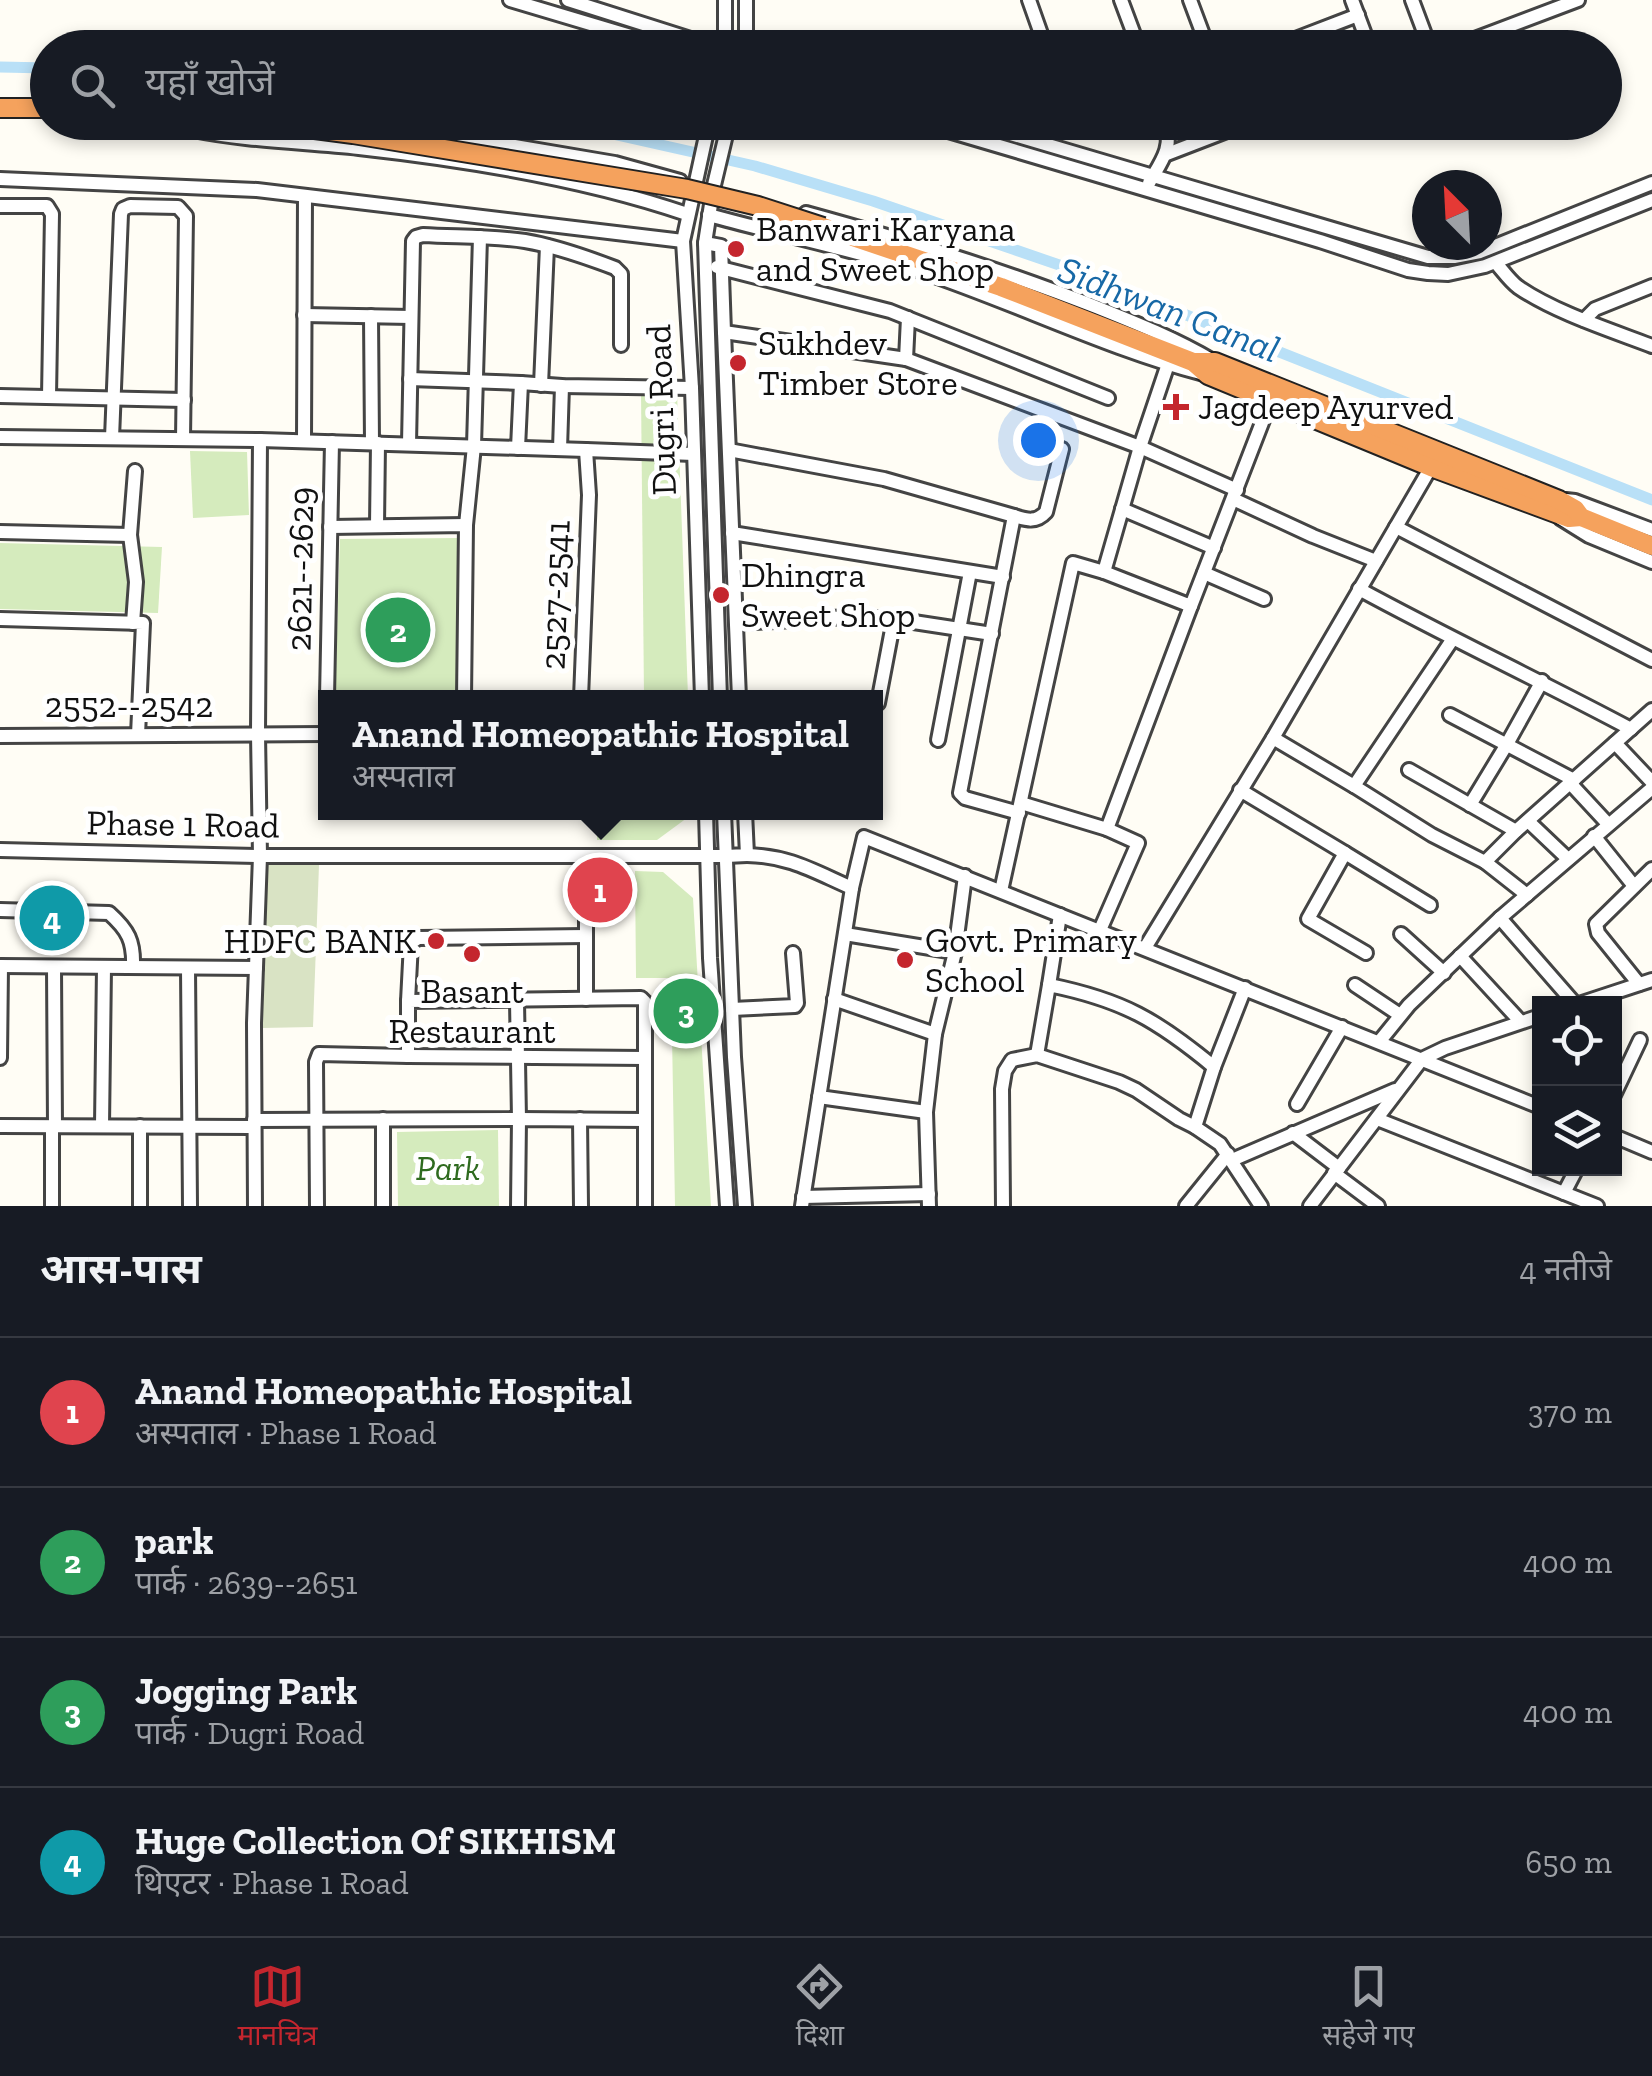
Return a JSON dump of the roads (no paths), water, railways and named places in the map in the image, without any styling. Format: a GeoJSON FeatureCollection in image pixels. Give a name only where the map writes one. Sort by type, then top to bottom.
{"type":"FeatureCollection","features":[{"type":"Feature","properties":{"kind":"highway"},"geometry":{"type":"LineString","coordinates":[[0,108],[30,108]]}},
{"type":"Feature","properties":{"kind":"highway"},"geometry":{"type":"LineString","coordinates":[[0,120],[30,120]]}},
{"type":"Feature","properties":{"kind":"highway"},"geometry":{"type":"LineString","coordinates":[[389,140],[687,189],[758,206],[889,248],[1001,287],[1183,362],[1212,368],[1556,506],[1570,518],[1587,520],[1652,546]]}},
{"type":"Feature","properties":{"kind":"highway"},"geometry":{"type":"LineString","coordinates":[[1212,368],[1270,402],[1431,468],[1556,506]]}},
{"type":"Feature","properties":{"kind":"street"},"geometry":{"type":"LineString","coordinates":[[510,0],[610,30]]}},
{"type":"Feature","properties":{"kind":"street"},"geometry":{"type":"LineString","coordinates":[[568,0],[664,30]]}},
{"type":"Feature","properties":{"kind":"street"},"geometry":{"type":"LineString","coordinates":[[723,30],[725,0]]}},
{"type":"Feature","properties":{"kind":"street"},"geometry":{"type":"LineString","coordinates":[[746,0],[746,30]]}},
{"type":"Feature","properties":{"kind":"street"},"geometry":{"type":"LineString","coordinates":[[1029,0],[1040,30]]}},
{"type":"Feature","properties":{"kind":"street"},"geometry":{"type":"LineString","coordinates":[[1121,0],[1132,30]]}},
{"type":"Feature","properties":{"kind":"street"},"geometry":{"type":"LineString","coordinates":[[1190,0],[1201,30]]}},
{"type":"Feature","properties":{"kind":"street"},"geometry":{"type":"LineString","coordinates":[[1352,0],[1363,30]]}},
{"type":"Feature","properties":{"kind":"street"},"geometry":{"type":"LineString","coordinates":[[1412,0],[1423,30]]}},
{"type":"Feature","properties":{"kind":"street"},"geometry":{"type":"LineString","coordinates":[[1499,30],[1578,0]]}},
{"type":"Feature","properties":{"kind":"street"},"geometry":{"type":"LineString","coordinates":[[1319,30],[1358,15]]}},
{"type":"Feature","properties":{"kind":"street"},"geometry":{"type":"LineString","coordinates":[[273,140],[469,164],[616,192],[687,214]]}},
{"type":"Feature","properties":{"kind":"street"},"geometry":{"type":"LineString","coordinates":[[479,140],[615,163],[904,240],[1017,276],[1186,344],[1212,368]]}},
{"type":"Feature","properties":{"kind":"street","name":"Dugri Road"},"geometry":{"type":"LineString","coordinates":[[702,690],[683,242],[705,140]]}},
{"type":"Feature","properties":{"kind":"street","name":"Dugri Road"},"geometry":{"type":"LineString","coordinates":[[720,690],[704,243],[725,140]]}},
{"type":"Feature","properties":{"kind":"street"},"geometry":{"type":"LineString","coordinates":[[986,140],[1428,258],[1480,252],[1652,183]]}},
{"type":"Feature","properties":{"kind":"street"},"geometry":{"type":"LineString","coordinates":[[1023,140],[1408,270],[1448,274],[1502,260],[1652,200]]}},
{"type":"Feature","properties":{"kind":"street"},"geometry":{"type":"LineString","coordinates":[[1149,183],[1167,154],[1168,140]]}},
{"type":"Feature","properties":{"kind":"street"},"geometry":{"type":"LineString","coordinates":[[1167,154],[1202,140]]}},
{"type":"Feature","properties":{"kind":"street"},"geometry":{"type":"LineString","coordinates":[[0,179],[257,190],[683,242]]}},
{"type":"Feature","properties":{"kind":"street"},"geometry":{"type":"LineString","coordinates":[[49,180],[49,397]]}},
{"type":"Feature","properties":{"kind":"street"},"geometry":{"type":"LineString","coordinates":[[181,186],[186,216],[183,439]]}},
{"type":"Feature","properties":{"kind":"street"},"geometry":{"type":"LineString","coordinates":[[304,441],[305,196]]}},
{"type":"Feature","properties":{"kind":"street"},"geometry":{"type":"LineString","coordinates":[[0,206],[48,206]]}},
{"type":"Feature","properties":{"kind":"street"},"geometry":{"type":"LineString","coordinates":[[112,438],[121,214],[130,206],[182,209]]}},
{"type":"Feature","properties":{"kind":"street"},"geometry":{"type":"LineString","coordinates":[[709,215],[924,272],[1183,362],[1140,447],[1104,572]]}},
{"type":"Feature","properties":{"kind":"street"},"geometry":{"type":"LineString","coordinates":[[409,444],[414,239],[423,235],[526,242],[610,266],[620,274],[621,345]]}},
{"type":"Feature","properties":{"kind":"street"},"geometry":{"type":"LineString","coordinates":[[464,690],[466,525],[474,446],[480,238]]}},
{"type":"Feature","properties":{"kind":"street"},"geometry":{"type":"LineString","coordinates":[[704,243],[721,246],[739,690]]}},
{"type":"Feature","properties":{"kind":"street"},"geometry":{"type":"LineString","coordinates":[[1503,243],[1502,260],[1515,284],[1584,320],[1652,346]]}},
{"type":"Feature","properties":{"kind":"street"},"geometry":{"type":"LineString","coordinates":[[541,384],[547,246]]}},
{"type":"Feature","properties":{"kind":"street"},"geometry":{"type":"LineString","coordinates":[[705,264],[890,311],[1108,398]]}},
{"type":"Feature","properties":{"kind":"street"},"geometry":{"type":"LineString","coordinates":[[1584,320],[1596,309],[1652,286]]}},
{"type":"Feature","properties":{"kind":"street"},"geometry":{"type":"LineString","coordinates":[[304,315],[412,317]]}},
{"type":"Feature","properties":{"kind":"street"},"geometry":{"type":"LineString","coordinates":[[371,316],[377,526]]}},
{"type":"Feature","properties":{"kind":"street"},"geometry":{"type":"LineString","coordinates":[[906,359],[908,318]]}},
{"type":"Feature","properties":{"kind":"street"},"geometry":{"type":"LineString","coordinates":[[724,332],[906,359],[1140,447],[1314,536],[1376,561]]}},
{"type":"Feature","properties":{"kind":"street"},"geometry":{"type":"LineString","coordinates":[[410,379],[692,388]]}},
{"type":"Feature","properties":{"kind":"street"},"geometry":{"type":"LineString","coordinates":[[518,448],[521,383]]}},
{"type":"Feature","properties":{"kind":"street"},"geometry":{"type":"LineString","coordinates":[[560,449],[562,386]]}},
{"type":"Feature","properties":{"kind":"street"},"geometry":{"type":"LineString","coordinates":[[0,396],[184,400]]}},
{"type":"Feature","properties":{"kind":"street"},"geometry":{"type":"LineString","coordinates":[[1107,829],[1270,402]]}},
{"type":"Feature","properties":{"kind":"street"},"geometry":{"type":"LineString","coordinates":[[0,437],[304,441],[694,454]]}},
{"type":"Feature","properties":{"kind":"street"},"geometry":{"type":"LineString","coordinates":[[255,1206],[260,440]]}},
{"type":"Feature","properties":{"kind":"street","name":"2621--2629"},"geometry":{"type":"LineString","coordinates":[[327,690],[332,442]]}},
{"type":"Feature","properties":{"kind":"street"},"geometry":{"type":"LineString","coordinates":[[729,450],[884,479],[1030,521],[1046,512],[1062,449]]}},
{"type":"Feature","properties":{"kind":"street","name":"2527-2541"},"geometry":{"type":"LineString","coordinates":[[581,690],[589,494],[586,450]]}},
{"type":"Feature","properties":{"kind":"street"},"geometry":{"type":"LineString","coordinates":[[1145,948],[1431,468]]}},
{"type":"Feature","properties":{"kind":"street"},"geometry":{"type":"LineString","coordinates":[[135,470],[130,535],[138,623],[138,735]]}},
{"type":"Feature","properties":{"kind":"street"},"geometry":{"type":"LineString","coordinates":[[1652,530],[1575,501],[1556,506],[1566,524],[1652,562]]}},
{"type":"Feature","properties":{"kind":"street"},"geometry":{"type":"LineString","coordinates":[[1122,509],[1214,548]]}},
{"type":"Feature","properties":{"kind":"street"},"geometry":{"type":"LineString","coordinates":[[1014,516],[960,793],[965,798],[1107,829],[1135,840],[1138,847],[1100,930]]}},
{"type":"Feature","properties":{"kind":"street"},"geometry":{"type":"LineString","coordinates":[[330,527],[466,525]]}},
{"type":"Feature","properties":{"kind":"street"},"geometry":{"type":"LineString","coordinates":[[1396,527],[1652,660]]}},
{"type":"Feature","properties":{"kind":"street"},"geometry":{"type":"LineString","coordinates":[[0,532],[130,535]]}},
{"type":"Feature","properties":{"kind":"street"},"geometry":{"type":"LineString","coordinates":[[732,533],[1003,577]]}},
{"type":"Feature","properties":{"kind":"street"},"geometry":{"type":"LineString","coordinates":[[1001,890],[1073,562],[1191,606]]}},
{"type":"Feature","properties":{"kind":"street"},"geometry":{"type":"LineString","coordinates":[[938,740],[970,572]]}},
{"type":"Feature","properties":{"kind":"street"},"geometry":{"type":"LineString","coordinates":[[1204,573],[1264,599]]}},
{"type":"Feature","properties":{"kind":"street"},"geometry":{"type":"LineString","coordinates":[[1359,590],[1631,729]]}},
{"type":"Feature","properties":{"kind":"street"},"geometry":{"type":"LineString","coordinates":[[736,623],[849,617],[894,619],[992,634]]}},
{"type":"Feature","properties":{"kind":"street"},"geometry":{"type":"LineString","coordinates":[[0,619],[138,623]]}},
{"type":"Feature","properties":{"kind":"street"},"geometry":{"type":"LineString","coordinates":[[881,690],[894,619]]}},
{"type":"Feature","properties":{"kind":"street"},"geometry":{"type":"LineString","coordinates":[[1354,786],[1452,640]]}},
{"type":"Feature","properties":{"kind":"street"},"geometry":{"type":"LineString","coordinates":[[1470,804],[1542,681]]}},
{"type":"Feature","properties":{"kind":"street"},"geometry":{"type":"LineString","coordinates":[[1485,862],[1652,710]]}},
{"type":"Feature","properties":{"kind":"street"},"geometry":{"type":"LineString","coordinates":[[1450,715],[1572,781],[1608,824]]}},
{"type":"Feature","properties":{"kind":"street","name":"2552--2542"},"geometry":{"type":"LineString","coordinates":[[0,736],[318,734]]}},
{"type":"Feature","properties":{"kind":"street"},"geometry":{"type":"LineString","coordinates":[[1273,738],[1432,835],[1485,862],[1527,896]]}},
{"type":"Feature","properties":{"kind":"street"},"geometry":{"type":"LineString","coordinates":[[1379,1042],[1400,1014],[1500,918],[1652,785],[1616,743]]}},
{"type":"Feature","properties":{"kind":"street"},"geometry":{"type":"LineString","coordinates":[[1408,770],[1516,831]]}},
{"type":"Feature","properties":{"kind":"street"},"geometry":{"type":"LineString","coordinates":[[1240,790],[1430,904]]}},
{"type":"Feature","properties":{"kind":"street"},"geometry":{"type":"LineString","coordinates":[[706,820],[710,958],[727,1206]]}},
{"type":"Feature","properties":{"kind":"street"},"geometry":{"type":"LineString","coordinates":[[724,820],[744,1206]]}},
{"type":"Feature","properties":{"kind":"street"},"geometry":{"type":"LineString","coordinates":[[745,820],[747,855]]}},
{"type":"Feature","properties":{"kind":"street"},"geometry":{"type":"LineString","coordinates":[[1528,821],[1568,859]]}},
{"type":"Feature","properties":{"kind":"street"},"geometry":{"type":"LineString","coordinates":[[1594,836],[1634,886]]}},
{"type":"Feature","properties":{"kind":"street"},"geometry":{"type":"LineString","coordinates":[[964,876],[955,952],[935,1034],[926,1112],[929,1200],[802,1202],[852,888],[862,839],[867,837],[1532,1104]]}},
{"type":"Feature","properties":{"kind":"street","name":"Phase 1 Road"},"geometry":{"type":"LineString","coordinates":[[0,850],[260,856],[771,856],[852,888]]}},
{"type":"Feature","properties":{"kind":"street"},"geometry":{"type":"LineString","coordinates":[[1346,853],[1308,919],[1366,953]]}},
{"type":"Feature","properties":{"kind":"street"},"geometry":{"type":"LineString","coordinates":[[586,858],[586,999]]}},
{"type":"Feature","properties":{"kind":"street"},"geometry":{"type":"LineString","coordinates":[[1602,996],[1645,982],[1596,928],[1652,869]]}},
{"type":"Feature","properties":{"kind":"street"},"geometry":{"type":"LineString","coordinates":[[0,910],[109,912],[124,926],[134,948],[133,967]]}},
{"type":"Feature","properties":{"kind":"street"},"geometry":{"type":"LineString","coordinates":[[1037,1055],[1060,915]]}},
{"type":"Feature","properties":{"kind":"street"},"geometry":{"type":"LineString","coordinates":[[1500,918],[1570,996]]}},
{"type":"Feature","properties":{"kind":"street"},"geometry":{"type":"LineString","coordinates":[[844,934],[955,952]]}},
{"type":"Feature","properties":{"kind":"street"},"geometry":{"type":"LineString","coordinates":[[1401,934],[1444,973]]}},
{"type":"Feature","properties":{"kind":"street"},"geometry":{"type":"LineString","coordinates":[[408,1056],[411,943],[418,938],[586,936]]}},
{"type":"Feature","properties":{"kind":"street"},"geometry":{"type":"LineString","coordinates":[[732,1009],[795,1006],[793,952]]}},
{"type":"Feature","properties":{"kind":"street"},"geometry":{"type":"LineString","coordinates":[[1460,956],[1520,1022]]}},
{"type":"Feature","properties":{"kind":"street"},"geometry":{"type":"LineString","coordinates":[[0,1058],[0,966],[256,968]]}},
{"type":"Feature","properties":{"kind":"street"},"geometry":{"type":"LineString","coordinates":[[52,1206],[54,966]]}},
{"type":"Feature","properties":{"kind":"street"},"geometry":{"type":"LineString","coordinates":[[102,1126],[104,967]]}},
{"type":"Feature","properties":{"kind":"street"},"geometry":{"type":"LineString","coordinates":[[188,968],[190,1206]]}},
{"type":"Feature","properties":{"kind":"street"},"geometry":{"type":"LineString","coordinates":[[1049,985],[1118,1004],[1149,1018],[1214,1068]]}},
{"type":"Feature","properties":{"kind":"street"},"geometry":{"type":"LineString","coordinates":[[1355,986],[1400,1014]]}},
{"type":"Feature","properties":{"kind":"street"},"geometry":{"type":"LineString","coordinates":[[1195,1127],[1245,988]]}},
{"type":"Feature","properties":{"kind":"street"},"geometry":{"type":"LineString","coordinates":[[408,1001],[644,999],[646,1206]]}},
{"type":"Feature","properties":{"kind":"street"},"geometry":{"type":"LineString","coordinates":[[834,999],[935,1034]]}},
{"type":"Feature","properties":{"kind":"street"},"geometry":{"type":"LineString","coordinates":[[517,1001],[518,1206]]}},
{"type":"Feature","properties":{"kind":"street"},"geometry":{"type":"LineString","coordinates":[[1310,1206],[1422,1059],[1532,1018]]}},
{"type":"Feature","properties":{"kind":"street"},"geometry":{"type":"LineString","coordinates":[[1297,1104],[1342,1027]]}},
{"type":"Feature","properties":{"kind":"street"},"geometry":{"type":"LineString","coordinates":[[1618,1086],[1640,1040]]}},
{"type":"Feature","properties":{"kind":"street"},"geometry":{"type":"LineString","coordinates":[[317,1206],[318,1054],[644,1058]]}},
{"type":"Feature","properties":{"kind":"street"},"geometry":{"type":"LineString","coordinates":[[1003,1206],[1005,1071],[1012,1060],[1037,1055],[1119,1082],[1195,1127],[1220,1144],[1261,1206]]}},
{"type":"Feature","properties":{"kind":"street"},"geometry":{"type":"LineString","coordinates":[[1186,1206],[1230,1157],[1399,1088]]}},
{"type":"Feature","properties":{"kind":"street"},"geometry":{"type":"LineString","coordinates":[[819,1097],[926,1112]]}},
{"type":"Feature","properties":{"kind":"street"},"geometry":{"type":"LineString","coordinates":[[0,1126],[189,1126],[383,1119],[645,1120]]}},
{"type":"Feature","properties":{"kind":"street"},"geometry":{"type":"LineString","coordinates":[[383,1119],[383,1206]]}},
{"type":"Feature","properties":{"kind":"street"},"geometry":{"type":"LineString","coordinates":[[1377,1119],[1597,1206]]}},
{"type":"Feature","properties":{"kind":"street"},"geometry":{"type":"LineString","coordinates":[[580,1120],[581,1206]]}},
{"type":"Feature","properties":{"kind":"street"},"geometry":{"type":"LineString","coordinates":[[140,1126],[140,1206]]}},
{"type":"Feature","properties":{"kind":"street"},"geometry":{"type":"LineString","coordinates":[[1294,1133],[1378,1206]]}},
{"type":"Feature","properties":{"kind":"street"},"geometry":{"type":"LineString","coordinates":[[1622,1139],[1652,1152]]}},
{"type":"Feature","properties":{"kind":"street"},"geometry":{"type":"LineString","coordinates":[[1564,1193],[1573,1176]]}},
{"type":"Feature","properties":{"kind":"waterway","name":"Sidhwan Canal"},"geometry":{"type":"LineString","coordinates":[[0,67],[30,68]]}},
{"type":"Feature","properties":{"kind":"waterway","name":"Sidhwan Canal"},"geometry":{"type":"LineString","coordinates":[[639,140],[755,166],[873,201],[1068,268],[1652,500]]}},
{"type":"Feature","properties":{"kind":"place","name":"Banwari Karyana and Sweet Shop"},"geometry":{"type":"Point","coordinates":[736,249]}},
{"type":"Feature","properties":{"kind":"place","name":"Sukhdev Timber Store"},"geometry":{"type":"Point","coordinates":[738,363]}},
{"type":"Feature","properties":{"kind":"place","name":"Jagdeep Ayurved"},"geometry":{"type":"Point","coordinates":[1176,407]}},
{"type":"Feature","properties":{"kind":"place","name":"Dhingra Sweet Shop"},"geometry":{"type":"Point","coordinates":[721,595]}},
{"type":"Feature","properties":{"kind":"place","name":"park"},"geometry":{"type":"Point","coordinates":[398,630]}},
{"type":"Feature","properties":{"kind":"place","name":"Anand Homeopathic Hospital"},"geometry":{"type":"Point","coordinates":[600,890]}},
{"type":"Feature","properties":{"kind":"place","name":"Huge Collection Of SIKHISM"},"geometry":{"type":"Point","coordinates":[52,918]}},
{"type":"Feature","properties":{"kind":"place","name":"HDFC BANK"},"geometry":{"type":"Point","coordinates":[436,941]}},
{"type":"Feature","properties":{"kind":"place","name":"Basant Restaurant"},"geometry":{"type":"Point","coordinates":[472,954]}},
{"type":"Feature","properties":{"kind":"place","name":"Govt. Primary School"},"geometry":{"type":"Point","coordinates":[905,960]}},
{"type":"Feature","properties":{"kind":"place","name":"Jogging Park"},"geometry":{"type":"Point","coordinates":[686,1011]}},
{"type":"Feature","properties":{"kind":"park label","name":"Park"},"geometry":{"type":"Point","coordinates":[448,1168]}}]}
